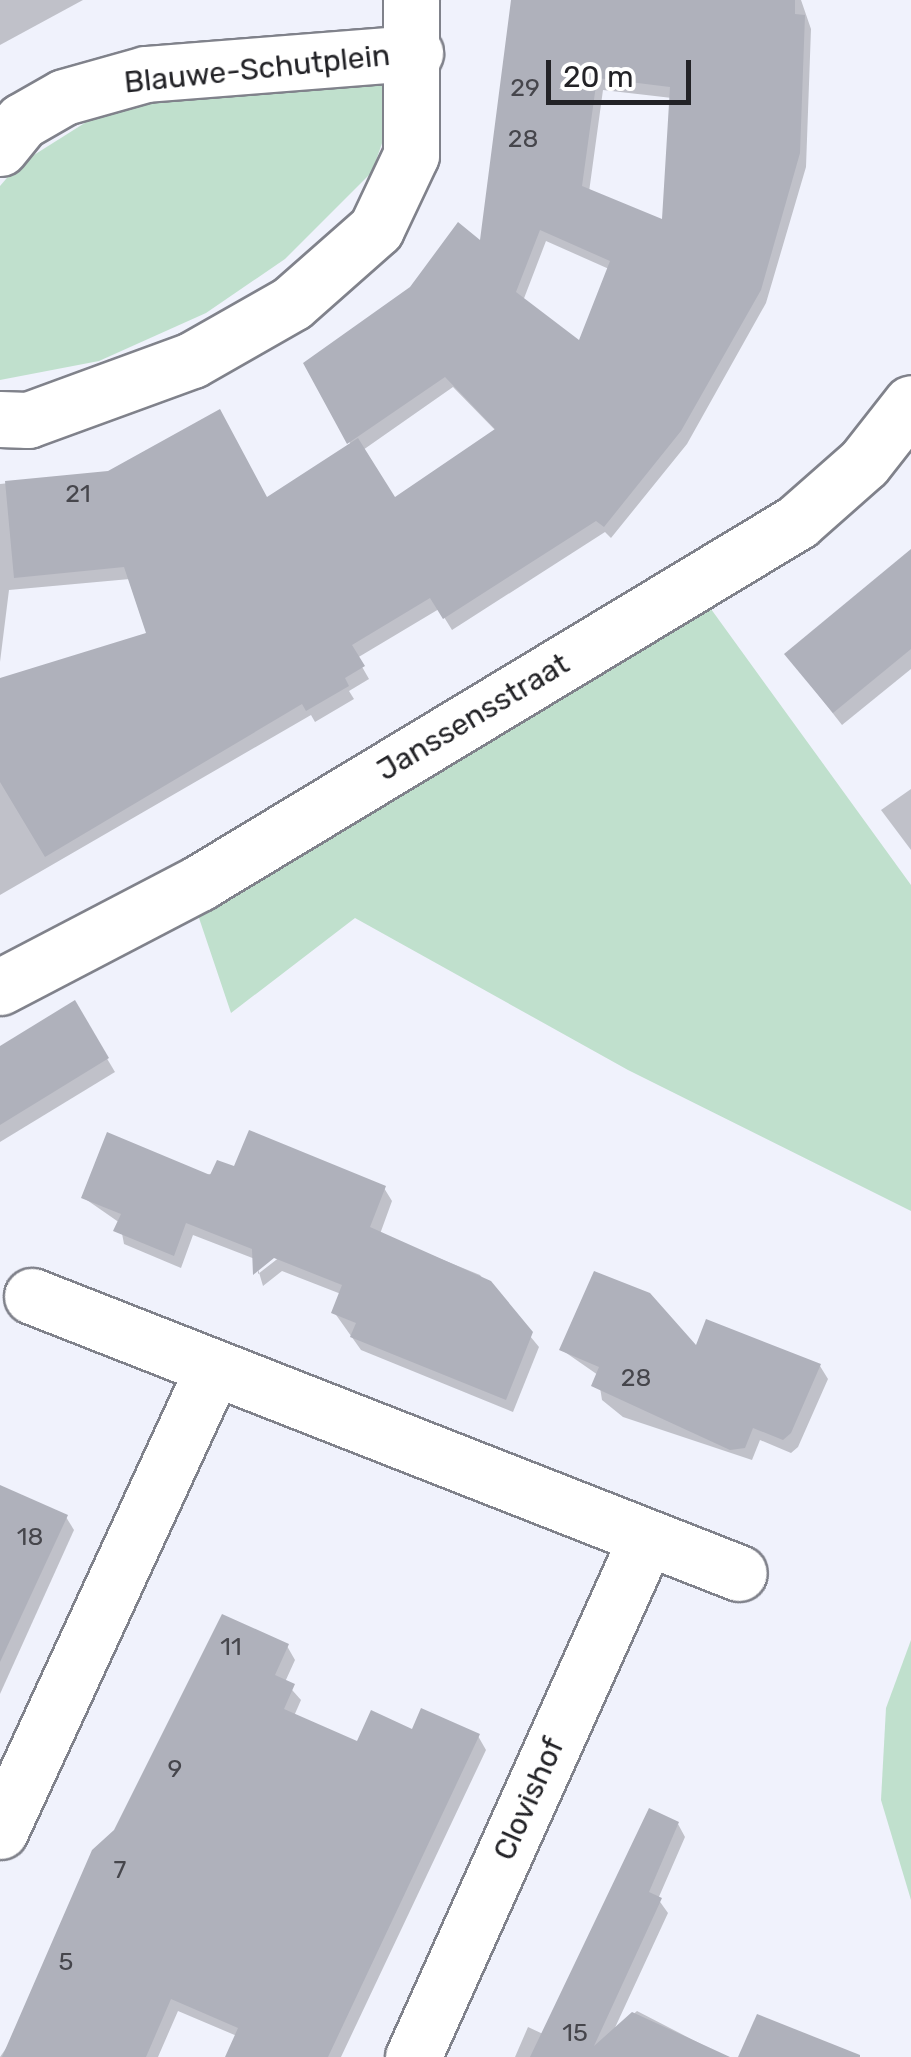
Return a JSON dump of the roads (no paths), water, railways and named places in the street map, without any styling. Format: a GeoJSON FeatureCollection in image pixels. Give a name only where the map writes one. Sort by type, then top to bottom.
{"type":"FeatureCollection","features":[{"type":"Feature","properties":{"kind":"street","name":"Blauwe-Schutplein"},"geometry":{"type":"LineString","coordinates":[[0,419],[28,420],[192,360],[292,302],[376,230],[411,154],[411,0]]}},
{"type":"Feature","properties":{"kind":"street","name":"Blauwe-Schutplein"},"geometry":{"type":"LineString","coordinates":[[0,148],[22,121],[64,97],[146,74],[414,53]]}},
{"type":"Feature","properties":{"kind":"street","name":"Janssensstraat"},"geometry":{"type":"LineString","coordinates":[[0,988],[199,882],[797,522],[864,463],[911,403]]}},
{"type":"Feature","properties":{"kind":"street"},"geometry":{"type":"LineString","coordinates":[[32,1296],[211,1373],[739,1574]]}},
{"type":"Feature","properties":{"kind":"street"},"geometry":{"type":"LineString","coordinates":[[0,1831],[211,1373]]}},
{"type":"Feature","properties":{"kind":"street","name":"Clovishof"},"geometry":{"type":"LineString","coordinates":[[413,2057],[645,1541]]}}]}
